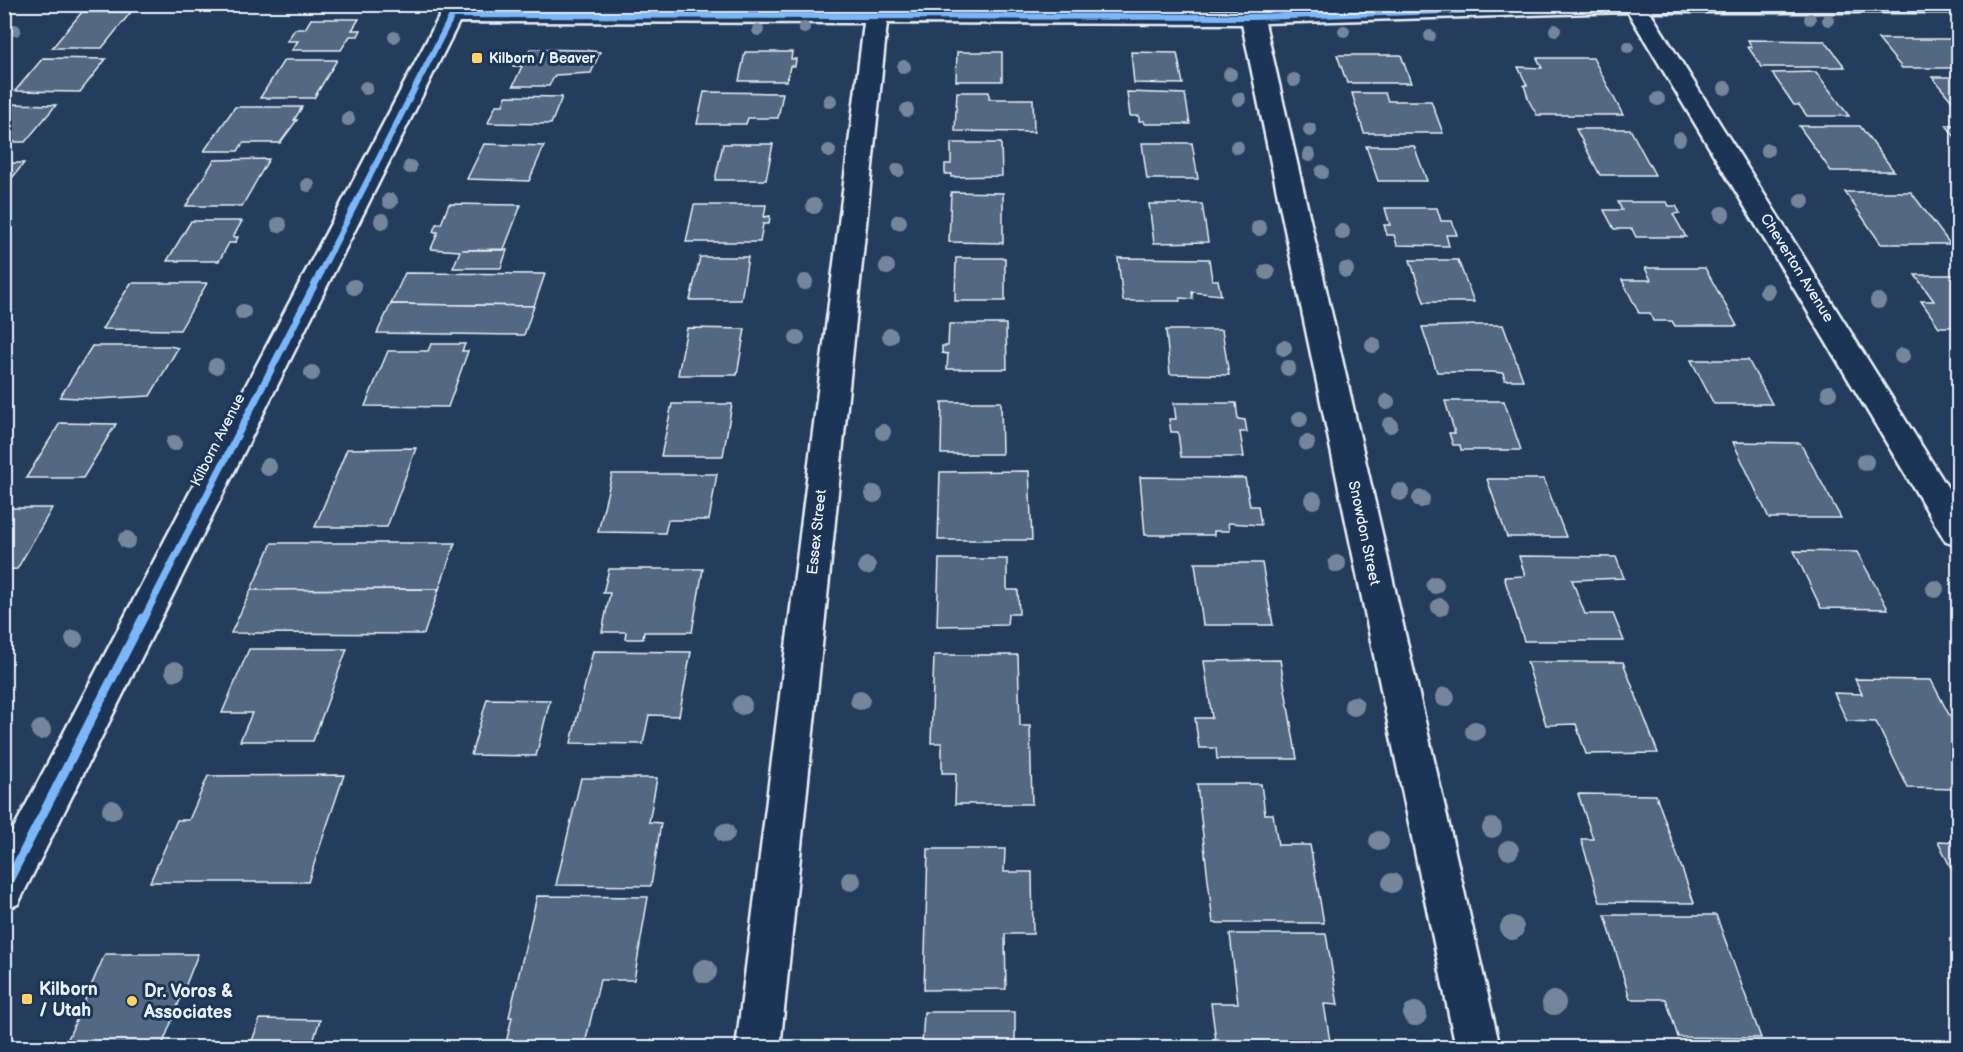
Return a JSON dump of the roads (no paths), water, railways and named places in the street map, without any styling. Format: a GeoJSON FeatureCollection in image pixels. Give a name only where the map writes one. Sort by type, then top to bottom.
{"type":"FeatureCollection","features":[{"type":"Feature","properties":{"kind":"street"},"geometry":{"type":"LineString","coordinates":[[455,10],[876,17],[1252,17],[1635,5],[1959,5]]}},
{"type":"Feature","properties":{"kind":"street","name":"Cheverton Avenue"},"geometry":{"type":"LineString","coordinates":[[1635,5],[1959,532]]}},
{"type":"Feature","properties":{"kind":"street","name":"Kilborn Avenue"},"geometry":{"type":"LineString","coordinates":[[4,890],[89,720],[455,10]]}},
{"type":"Feature","properties":{"kind":"street","name":"Essex Street"},"geometry":{"type":"LineString","coordinates":[[758,1047],[876,17]]}},
{"type":"Feature","properties":{"kind":"street","name":"Snowdon Street"},"geometry":{"type":"LineString","coordinates":[[1252,17],[1478,1047]]}},
{"type":"Feature","properties":{"kind":"place","name":"Kilborn / Beaver"},"geometry":{"type":"Point","coordinates":[477,58]}},
{"type":"Feature","properties":{"kind":"place","name":"Kilborn / Utah"},"geometry":{"type":"Point","coordinates":[27,999]}},
{"type":"Feature","properties":{"kind":"place","name":"Dr. Voros & Associates"},"geometry":{"type":"Point","coordinates":[132,1001]}}]}
